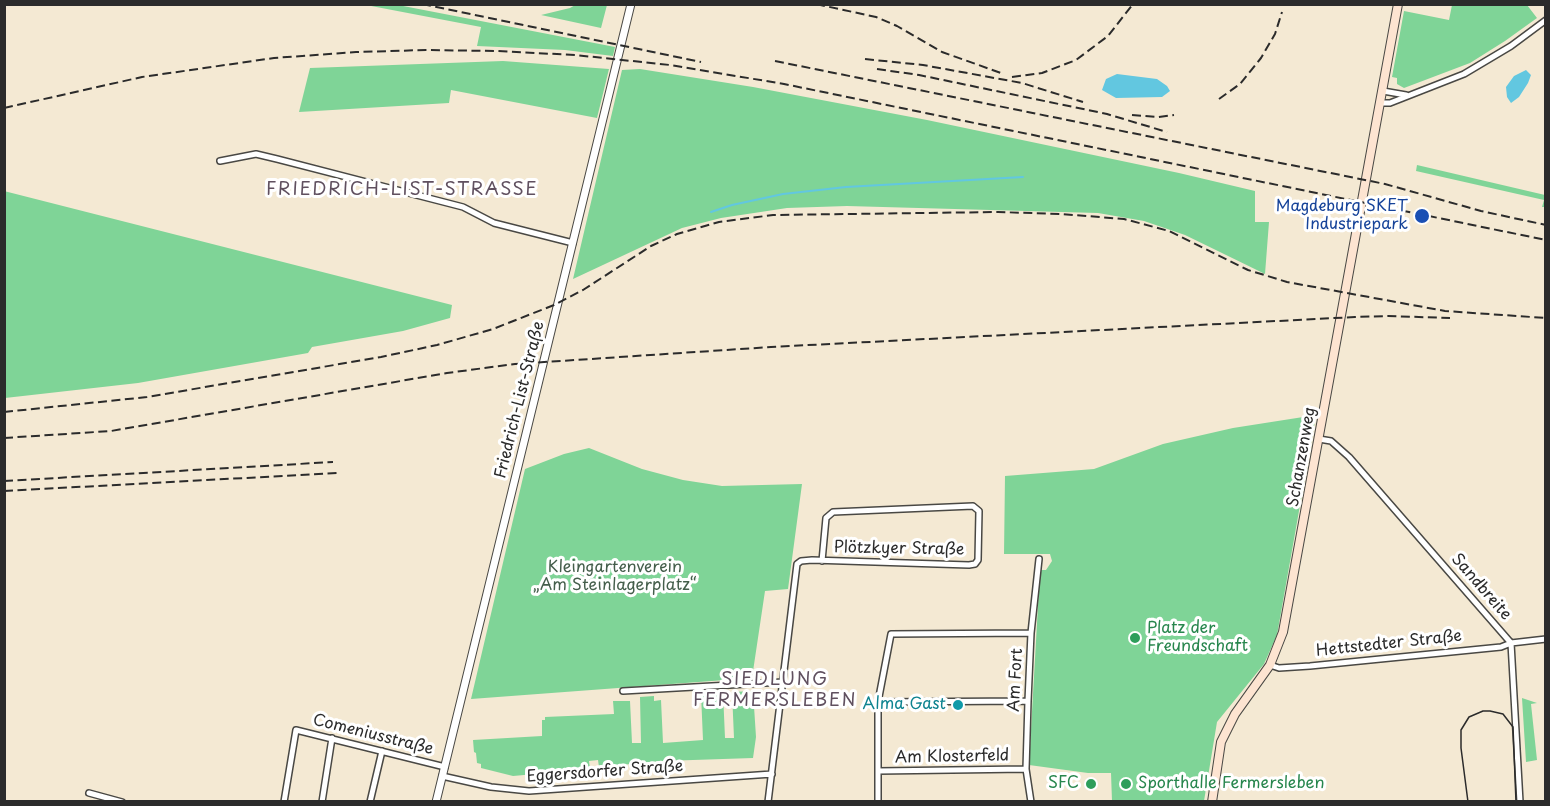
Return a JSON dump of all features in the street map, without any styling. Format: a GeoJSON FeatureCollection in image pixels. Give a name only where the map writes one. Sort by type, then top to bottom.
{"type":"FeatureCollection","features":[{"type":"Feature","properties":{"kind":"main road","name":"Schanzenweg"},"geometry":{"type":"LineString","coordinates":[[1212,801],[1217,757],[1224,735],[1235,714],[1270,664],[1284,625],[1398,4]]}},
{"type":"Feature","properties":{"kind":"street","name":"Friedrich-List-Straße"},"geometry":{"type":"LineString","coordinates":[[436,801],[632,4]]}},
{"type":"Feature","properties":{"kind":"street"},"geometry":{"type":"LineString","coordinates":[[1381,103],[1387,104],[1470,71],[1511,46],[1545,20]]}},
{"type":"Feature","properties":{"kind":"street"},"geometry":{"type":"LineString","coordinates":[[1383,91],[1408,95]]}},
{"type":"Feature","properties":{"kind":"street"},"geometry":{"type":"LineString","coordinates":[[220,161],[256,154],[458,206],[494,223],[573,243]]}},
{"type":"Feature","properties":{"kind":"street","name":"Sandbreite"},"geometry":{"type":"LineString","coordinates":[[1319,439],[1331,441],[1349,457],[1511,643],[1520,801]]}},
{"type":"Feature","properties":{"kind":"street","name":"Plötzkyer Straße"},"geometry":{"type":"LineString","coordinates":[[783,682],[797,564],[801,561],[812,560],[822,561],[969,565],[975,564],[978,560],[979,511],[973,506],[833,512],[826,518],[822,561]]}},
{"type":"Feature","properties":{"kind":"street","name":"Am Fort"},"geometry":{"type":"LineString","coordinates":[[1031,801],[1026,769],[1028,701],[1039,559]]}},
{"type":"Feature","properties":{"kind":"street"},"geometry":{"type":"LineString","coordinates":[[878,801],[878,702],[891,634],[1032,633]]}},
{"type":"Feature","properties":{"kind":"street","name":"Hettstedter Straße"},"geometry":{"type":"LineString","coordinates":[[1270,664],[1279,668],[1310,666],[1501,647],[1511,643],[1545,639]]}},
{"type":"Feature","properties":{"kind":"street"},"geometry":{"type":"LineString","coordinates":[[623,691],[783,682],[768,801]]}},
{"type":"Feature","properties":{"kind":"street"},"geometry":{"type":"LineString","coordinates":[[878,702],[1028,701]]}},
{"type":"Feature","properties":{"kind":"street","name":"Comeniusstraße"},"geometry":{"type":"LineString","coordinates":[[284,801],[296,730],[445,766]]}},
{"type":"Feature","properties":{"kind":"street"},"geometry":{"type":"LineString","coordinates":[[322,801],[332,738]]}},
{"type":"Feature","properties":{"kind":"street"},"geometry":{"type":"LineString","coordinates":[[370,801],[382,751]]}},
{"type":"Feature","properties":{"kind":"street","name":"Am Klosterfeld"},"geometry":{"type":"LineString","coordinates":[[878,771],[1026,769]]}},
{"type":"Feature","properties":{"kind":"street","name":"Eggersdorfer Straße"},"geometry":{"type":"LineString","coordinates":[[442,776],[491,787],[529,791],[772,774]]}},
{"type":"Feature","properties":{"kind":"street"},"geometry":{"type":"LineString","coordinates":[[89,793],[122,801]]}},
{"type":"Feature","properties":{"kind":"green space"},"geometry":{"type":"Polygon","coordinates":[[[577,4],[607,5],[601,28],[541,15],[570,8],[577,4]]]}},
{"type":"Feature","properties":{"kind":"green space"},"geometry":{"type":"Polygon","coordinates":[[[366,5],[398,5],[615,47],[613,56],[565,50],[477,46],[481,27],[366,5]]]}},
{"type":"Feature","properties":{"kind":"green space"},"geometry":{"type":"Polygon","coordinates":[[[1452,5],[1527,5],[1537,18],[1470,63],[1404,88],[1397,84],[1397,78],[1392,77],[1404,11],[1449,20],[1452,5]]]}},
{"type":"Feature","properties":{"kind":"green space"},"geometry":{"type":"Polygon","coordinates":[[[503,61],[609,69],[597,118],[451,90],[449,103],[299,112],[310,68],[503,61]]]}},
{"type":"Feature","properties":{"kind":"green space"},"geometry":{"type":"Polygon","coordinates":[[[640,69],[753,87],[927,120],[1255,191],[1255,222],[1269,222],[1265,274],[1185,235],[1144,221],[1098,213],[847,206],[787,208],[721,218],[682,228],[573,279],[622,70],[640,69]]]}},
{"type":"Feature","properties":{"kind":"green space"},"geometry":{"type":"Polygon","coordinates":[[[1417,165],[1545,195],[1545,207],[1542,207],[1544,200],[1416,171],[1417,165]]]}},
{"type":"Feature","properties":{"kind":"green space"},"geometry":{"type":"Polygon","coordinates":[[[4,191],[452,305],[450,318],[403,331],[312,347],[308,353],[138,383],[5,398],[4,191]]]}},
{"type":"Feature","properties":{"kind":"green space"},"geometry":{"type":"Polygon","coordinates":[[[1316,415],[1277,635],[1264,664],[1217,722],[1204,801],[1112,801],[1111,773],[1088,773],[1029,765],[1040,570],[1046,570],[1052,561],[1050,554],[1004,554],[1005,476],[1094,469],[1163,444],[1233,428],[1316,415]]]}},
{"type":"Feature","properties":{"kind":"green space","name":"Kleingartenverein „Am Steinlagerplatz“"},"geometry":{"type":"Polygon","coordinates":[[[589,448],[642,469],[683,480],[722,486],[802,484],[788,589],[765,591],[752,678],[471,699],[525,469],[564,454],[589,448]]]}},
{"type":"Feature","properties":{"kind":"green space"},"geometry":{"type":"Polygon","coordinates":[[[753,691],[756,737],[753,758],[663,761],[599,767],[598,760],[589,761],[590,769],[513,776],[481,768],[474,752],[473,740],[542,736],[542,720],[545,720],[545,717],[614,714],[613,701],[630,701],[632,743],[641,743],[640,697],[654,696],[654,701],[661,700],[663,743],[703,740],[701,694],[723,692],[725,738],[734,738],[732,692],[753,691]]]}},
{"type":"Feature","properties":{"kind":"green space"},"geometry":{"type":"Polygon","coordinates":[[[1522,698],[1537,703],[1531,704],[1537,760],[1526,762],[1522,698]]]}},
{"type":"Feature","properties":{"kind":"water"},"geometry":{"type":"Polygon","coordinates":[[[1526,70],[1531,75],[1528,83],[1519,97],[1511,103],[1507,97],[1506,87],[1514,76],[1526,70]]]}},
{"type":"Feature","properties":{"kind":"water"},"geometry":{"type":"Polygon","coordinates":[[[1117,74],[1157,79],[1170,91],[1162,97],[1116,98],[1102,90],[1106,79],[1117,74]]]}},
{"type":"Feature","properties":{"kind":"waterway"},"geometry":{"type":"LineString","coordinates":[[711,212],[783,194],[846,187],[1023,177]]}},
{"type":"Feature","properties":{"kind":"tram line"},"geometry":{"type":"LineString","coordinates":[[1468,802],[1461,730],[1469,717],[1483,711],[1503,714],[1513,727],[1516,802]]}},
{"type":"Feature","properties":{"kind":"railway"},"geometry":{"type":"LineString","coordinates":[[422,4],[701,62]]}},
{"type":"Feature","properties":{"kind":"railway"},"geometry":{"type":"LineString","coordinates":[[816,4],[876,17],[897,26],[942,52],[1001,73]]}},
{"type":"Feature","properties":{"kind":"railway"},"geometry":{"type":"LineString","coordinates":[[1012,77],[1042,73],[1076,60],[1108,36],[1133,4]]}},
{"type":"Feature","properties":{"kind":"railway"},"geometry":{"type":"LineString","coordinates":[[1219,99],[1240,84],[1261,58],[1275,34],[1282,12]]}},
{"type":"Feature","properties":{"kind":"railway"},"geometry":{"type":"LineString","coordinates":[[4,108],[142,77],[274,58],[426,50],[575,55],[670,65],[784,84],[1546,240]]}},
{"type":"Feature","properties":{"kind":"railway"},"geometry":{"type":"LineString","coordinates":[[865,59],[923,65],[1022,83],[1083,102]]}},
{"type":"Feature","properties":{"kind":"railway"},"geometry":{"type":"LineString","coordinates":[[775,61],[1385,184],[1481,211],[1546,225]]}},
{"type":"Feature","properties":{"kind":"railway"},"geometry":{"type":"LineString","coordinates":[[877,69],[919,75],[1107,114],[1167,132]]}},
{"type":"Feature","properties":{"kind":"railway"},"geometry":{"type":"LineString","coordinates":[[1132,115],[1158,117],[1174,115]]}},
{"type":"Feature","properties":{"kind":"railway"},"geometry":{"type":"LineString","coordinates":[[4,412],[147,397],[381,357],[437,345],[493,329],[554,305],[583,290],[651,246],[677,234],[719,222],[773,215],[998,212],[1124,219],[1169,231],[1248,270],[1287,282],[1445,311],[1546,318]]}},
{"type":"Feature","properties":{"kind":"railway"},"geometry":{"type":"LineString","coordinates":[[4,438],[111,431],[447,373],[515,364],[771,347],[1355,317],[1450,318]]}},
{"type":"Feature","properties":{"kind":"railway"},"geometry":{"type":"LineString","coordinates":[[4,481],[333,462]]}},
{"type":"Feature","properties":{"kind":"railway"},"geometry":{"type":"LineString","coordinates":[[4,491],[337,473]]}},
{"type":"Feature","properties":{"kind":"place","name":"Magdeburg SKET Industriepark"},"geometry":{"type":"Point","coordinates":[1422,216]}},
{"type":"Feature","properties":{"kind":"place","name":"Platz der Freundschaft"},"geometry":{"type":"Point","coordinates":[1135,638]}},
{"type":"Feature","properties":{"kind":"place","name":"Alma Gast"},"geometry":{"type":"Point","coordinates":[958,705]}},
{"type":"Feature","properties":{"kind":"place","name":"SFC"},"geometry":{"type":"Point","coordinates":[1091,784]}},
{"type":"Feature","properties":{"kind":"place","name":"Sporthalle Fermersleben"},"geometry":{"type":"Point","coordinates":[1126,784]}},
{"type":"Feature","properties":{"kind":"district","name":"FRIEDRICH-LIST-STRASSE"},"geometry":{"type":"Point","coordinates":[402,190]}},
{"type":"Feature","properties":{"kind":"district","name":"SIEDLUNG FERMERSLEBEN"},"geometry":{"type":"Point","coordinates":[775,690]}}]}
